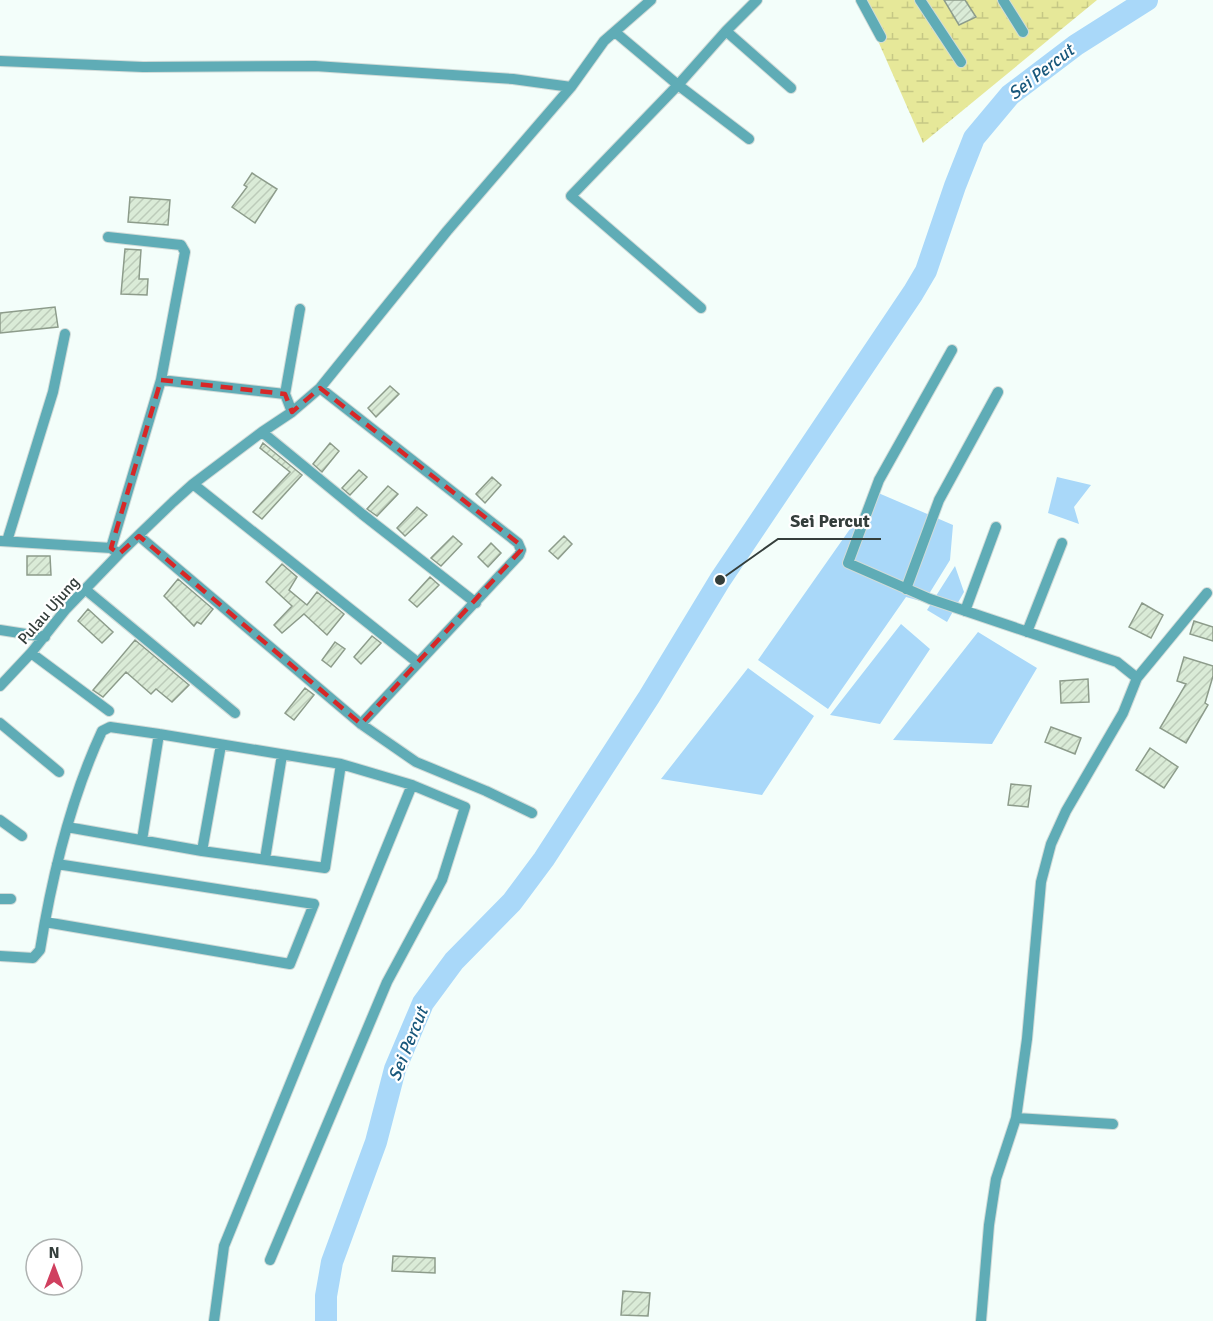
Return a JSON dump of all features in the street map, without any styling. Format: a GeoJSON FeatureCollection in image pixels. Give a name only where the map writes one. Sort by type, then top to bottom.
{"type":"FeatureCollection","features":[{"type":"Feature","properties":{"kind":"street","name":"Pulau Ujung"},"geometry":{"type":"LineString","coordinates":[[0,686],[45,637],[66,609],[86,590],[115,551],[139,536],[194,484],[292,412],[320,388],[447,231],[571,87],[604,41],[651,0]]}},
{"type":"Feature","properties":{"kind":"street"},"geometry":{"type":"LineString","coordinates":[[701,308],[571,196],[757,0]]}},
{"type":"Feature","properties":{"kind":"street"},"geometry":{"type":"LineString","coordinates":[[861,0],[880,37]]}},
{"type":"Feature","properties":{"kind":"street"},"geometry":{"type":"LineString","coordinates":[[920,0],[961,62]]}},
{"type":"Feature","properties":{"kind":"street"},"geometry":{"type":"LineString","coordinates":[[1003,0],[1023,32]]}},
{"type":"Feature","properties":{"kind":"street"},"geometry":{"type":"LineString","coordinates":[[726,31],[791,88]]}},
{"type":"Feature","properties":{"kind":"street"},"geometry":{"type":"LineString","coordinates":[[615,32],[678,85],[749,139]]}},
{"type":"Feature","properties":{"kind":"street"},"geometry":{"type":"LineString","coordinates":[[0,61],[142,67],[315,66],[513,79],[571,87]]}},
{"type":"Feature","properties":{"kind":"street"},"geometry":{"type":"LineString","coordinates":[[65,334],[53,392],[4,541],[115,551],[161,380],[185,250],[181,245],[108,237]]}},
{"type":"Feature","properties":{"kind":"street"},"geometry":{"type":"LineString","coordinates":[[292,412],[285,393],[300,309]]}},
{"type":"Feature","properties":{"kind":"street"},"geometry":{"type":"LineString","coordinates":[[952,350],[879,480],[848,563],[906,589],[965,611],[1117,662],[1137,678]]}},
{"type":"Feature","properties":{"kind":"street"},"geometry":{"type":"LineString","coordinates":[[161,380],[285,393]]}},
{"type":"Feature","properties":{"kind":"street"},"geometry":{"type":"LineString","coordinates":[[320,388],[518,543],[521,550],[476,603],[417,662],[361,724]]}},
{"type":"Feature","properties":{"kind":"street"},"geometry":{"type":"LineString","coordinates":[[906,589],[939,500],[998,392]]}},
{"type":"Feature","properties":{"kind":"street"},"geometry":{"type":"LineString","coordinates":[[262,432],[476,603]]}},
{"type":"Feature","properties":{"kind":"street"},"geometry":{"type":"LineString","coordinates":[[194,484],[417,662]]}},
{"type":"Feature","properties":{"kind":"street"},"geometry":{"type":"LineString","coordinates":[[965,611],[996,527]]}},
{"type":"Feature","properties":{"kind":"street"},"geometry":{"type":"LineString","coordinates":[[139,536],[361,724],[416,762],[532,813]]}},
{"type":"Feature","properties":{"kind":"street"},"geometry":{"type":"LineString","coordinates":[[1027,633],[1062,543]]}},
{"type":"Feature","properties":{"kind":"street"},"geometry":{"type":"LineString","coordinates":[[86,590],[235,713]]}},
{"type":"Feature","properties":{"kind":"street"},"geometry":{"type":"LineString","coordinates":[[981,1321],[989,1225],[996,1179],[1016,1118],[1027,1039],[1041,882],[1051,844],[1066,812],[1123,712],[1137,678],[1207,593]]}},
{"type":"Feature","properties":{"kind":"street"},"geometry":{"type":"LineString","coordinates":[[0,630],[45,637]]}},
{"type":"Feature","properties":{"kind":"street"},"geometry":{"type":"LineString","coordinates":[[31,653],[109,711]]}},
{"type":"Feature","properties":{"kind":"street"},"geometry":{"type":"LineString","coordinates":[[0,723],[59,772]]}},
{"type":"Feature","properties":{"kind":"street"},"geometry":{"type":"LineString","coordinates":[[0,956],[33,958],[40,950],[57,864],[67,827],[92,753],[102,731],[110,727],[341,764],[412,784],[465,807],[442,880],[387,982],[270,1260]]}},
{"type":"Feature","properties":{"kind":"street"},"geometry":{"type":"LineString","coordinates":[[142,840],[159,734]]}},
{"type":"Feature","properties":{"kind":"street"},"geometry":{"type":"LineString","coordinates":[[202,851],[221,745]]}},
{"type":"Feature","properties":{"kind":"street"},"geometry":{"type":"LineString","coordinates":[[265,859],[282,755]]}},
{"type":"Feature","properties":{"kind":"street"},"geometry":{"type":"LineString","coordinates":[[67,827],[202,851],[325,868],[341,764]]}},
{"type":"Feature","properties":{"kind":"street"},"geometry":{"type":"LineString","coordinates":[[214,1321],[224,1246],[412,784]]}},
{"type":"Feature","properties":{"kind":"street"},"geometry":{"type":"LineString","coordinates":[[0,820],[22,836]]}},
{"type":"Feature","properties":{"kind":"street"},"geometry":{"type":"LineString","coordinates":[[45,922],[290,964],[314,904],[57,864]]}},
{"type":"Feature","properties":{"kind":"street"},"geometry":{"type":"LineString","coordinates":[[1016,1118],[1113,1124]]}},
{"type":"Feature","properties":{"kind":"highlighted area"},"geometry":{"type":"Polygon","coordinates":[[[161,380],[285,394],[292,412],[320,388],[518,543],[521,550],[361,724],[139,536],[119,554],[111,548],[161,380]]]}},
{"type":"Feature","properties":{"kind":"green space"},"geometry":{"type":"Polygon","coordinates":[[[860,0],[1097,0],[923,143],[860,0]]]}},
{"type":"Feature","properties":{"kind":"water"},"geometry":{"type":"Polygon","coordinates":[[[1057,477],[1091,485],[1074,507],[1079,524],[1048,513],[1057,477]]]}},
{"type":"Feature","properties":{"kind":"water"},"geometry":{"type":"Polygon","coordinates":[[[876,492],[953,525],[950,560],[924,602],[906,597],[828,709],[758,660],[876,492]]]}},
{"type":"Feature","properties":{"kind":"water"},"geometry":{"type":"Polygon","coordinates":[[[955,566],[964,592],[947,622],[927,610],[955,566]]]}},
{"type":"Feature","properties":{"kind":"water"},"geometry":{"type":"Polygon","coordinates":[[[901,624],[930,649],[880,724],[830,715],[901,624]]]}},
{"type":"Feature","properties":{"kind":"water"},"geometry":{"type":"Polygon","coordinates":[[[978,632],[1037,668],[992,744],[893,740],[978,632]]]}},
{"type":"Feature","properties":{"kind":"water"},"geometry":{"type":"Polygon","coordinates":[[[748,668],[814,716],[762,795],[661,779],[748,668]]]}},
{"type":"Feature","properties":{"kind":"building"},"geometry":{"type":"Polygon","coordinates":[[[944,0],[965,0],[976,17],[959,25],[944,0]]]}},
{"type":"Feature","properties":{"kind":"building"},"geometry":{"type":"Polygon","coordinates":[[[252,173],[277,189],[255,223],[232,207],[247,187],[244,185],[252,173]]]}},
{"type":"Feature","properties":{"kind":"building"},"geometry":{"type":"Polygon","coordinates":[[[130,197],[170,200],[168,225],[128,222],[130,197]]]}},
{"type":"Feature","properties":{"kind":"building"},"geometry":{"type":"Polygon","coordinates":[[[125,249],[141,250],[139,279],[148,279],[147,295],[121,294],[125,249]]]}},
{"type":"Feature","properties":{"kind":"building"},"geometry":{"type":"Polygon","coordinates":[[[55,307],[58,327],[0,333],[0,313],[55,307]]]}},
{"type":"Feature","properties":{"kind":"building"},"geometry":{"type":"Polygon","coordinates":[[[390,386],[399,394],[376,417],[368,408],[390,386]]]}},
{"type":"Feature","properties":{"kind":"building"},"geometry":{"type":"Polygon","coordinates":[[[263,443],[302,475],[262,519],[253,512],[290,472],[260,448],[263,443]]]}},
{"type":"Feature","properties":{"kind":"building"},"geometry":{"type":"Polygon","coordinates":[[[330,443],[339,451],[322,472],[313,464],[330,443]]]}},
{"type":"Feature","properties":{"kind":"building"},"geometry":{"type":"Polygon","coordinates":[[[359,470],[367,477],[350,495],[342,488],[359,470]]]}},
{"type":"Feature","properties":{"kind":"building"},"geometry":{"type":"Polygon","coordinates":[[[492,477],[501,485],[485,503],[476,494],[492,477]]]}},
{"type":"Feature","properties":{"kind":"building"},"geometry":{"type":"Polygon","coordinates":[[[388,486],[398,494],[377,516],[367,509],[388,486]]]}},
{"type":"Feature","properties":{"kind":"building"},"geometry":{"type":"Polygon","coordinates":[[[417,507],[427,515],[405,536],[397,528],[417,507]]]}},
{"type":"Feature","properties":{"kind":"building"},"geometry":{"type":"Polygon","coordinates":[[[453,536],[462,544],[441,566],[431,558],[453,536]]]}},
{"type":"Feature","properties":{"kind":"building"},"geometry":{"type":"Polygon","coordinates":[[[564,536],[572,544],[558,559],[549,551],[564,536]]]}},
{"type":"Feature","properties":{"kind":"building"},"geometry":{"type":"Polygon","coordinates":[[[491,543],[501,553],[488,567],[478,557],[491,543]]]}},
{"type":"Feature","properties":{"kind":"building"},"geometry":{"type":"Polygon","coordinates":[[[27,556],[50,556],[51,575],[27,575],[27,556]]]}},
{"type":"Feature","properties":{"kind":"building"},"geometry":{"type":"Polygon","coordinates":[[[282,564],[297,577],[289,590],[307,605],[317,592],[344,614],[327,635],[304,614],[282,633],[274,625],[292,606],[266,582],[282,564]]]}},
{"type":"Feature","properties":{"kind":"building"},"geometry":{"type":"Polygon","coordinates":[[[430,577],[439,585],[417,607],[409,600],[430,577]]]}},
{"type":"Feature","properties":{"kind":"building"},"geometry":{"type":"Polygon","coordinates":[[[178,579],[213,609],[201,624],[197,622],[194,626],[164,596],[178,579]]]}},
{"type":"Feature","properties":{"kind":"building"},"geometry":{"type":"Polygon","coordinates":[[[1142,603],[1163,615],[1151,638],[1129,627],[1142,603]]]}},
{"type":"Feature","properties":{"kind":"building"},"geometry":{"type":"Polygon","coordinates":[[[88,609],[113,632],[102,643],[78,621],[88,609]]]}},
{"type":"Feature","properties":{"kind":"building"},"geometry":{"type":"Polygon","coordinates":[[[1194,621],[1213,627],[1213,641],[1190,634],[1194,621]]]}},
{"type":"Feature","properties":{"kind":"building"},"geometry":{"type":"Polygon","coordinates":[[[372,636],[381,643],[361,664],[354,657],[372,636]]]}},
{"type":"Feature","properties":{"kind":"building"},"geometry":{"type":"Polygon","coordinates":[[[135,640],[189,685],[172,702],[156,689],[151,694],[126,672],[103,697],[93,690],[135,640]]]}},
{"type":"Feature","properties":{"kind":"building"},"geometry":{"type":"Polygon","coordinates":[[[335,642],[345,649],[331,667],[322,660],[335,642]]]}},
{"type":"Feature","properties":{"kind":"building"},"geometry":{"type":"Polygon","coordinates":[[[1184,657],[1213,666],[1213,676],[1205,703],[1208,705],[1186,743],[1160,728],[1186,684],[1177,681],[1184,657]]]}},
{"type":"Feature","properties":{"kind":"building"},"geometry":{"type":"Polygon","coordinates":[[[1088,679],[1089,702],[1061,703],[1060,681],[1088,679]]]}},
{"type":"Feature","properties":{"kind":"building"},"geometry":{"type":"Polygon","coordinates":[[[305,688],[314,695],[294,720],[285,713],[305,688]]]}},
{"type":"Feature","properties":{"kind":"building"},"geometry":{"type":"Polygon","coordinates":[[[1051,727],[1081,738],[1075,754],[1045,742],[1051,727]]]}},
{"type":"Feature","properties":{"kind":"building"},"geometry":{"type":"Polygon","coordinates":[[[1150,748],[1178,767],[1164,788],[1136,770],[1150,748]]]}},
{"type":"Feature","properties":{"kind":"building"},"geometry":{"type":"Polygon","coordinates":[[[1011,784],[1031,786],[1028,807],[1008,805],[1011,784]]]}},
{"type":"Feature","properties":{"kind":"building"},"geometry":{"type":"Polygon","coordinates":[[[393,1256],[435,1258],[435,1273],[392,1271],[393,1256]]]}},
{"type":"Feature","properties":{"kind":"building"},"geometry":{"type":"Polygon","coordinates":[[[623,1291],[650,1293],[648,1316],[621,1315],[623,1291]]]}},
{"type":"Feature","properties":{"kind":"waterway","name":"Sei Percut"},"geometry":{"type":"LineString","coordinates":[[326,1321],[326,1296],[332,1262],[376,1142],[395,1069],[423,1003],[454,961],[512,902],[544,859],[649,697],[720,580],[913,293],[926,271],[974,138],[1010,95],[1076,45],[1147,0]]}},
{"type":"Feature","properties":{"kind":"place","name":"Sei Percut"},"geometry":{"type":"Point","coordinates":[720,580]}}]}
